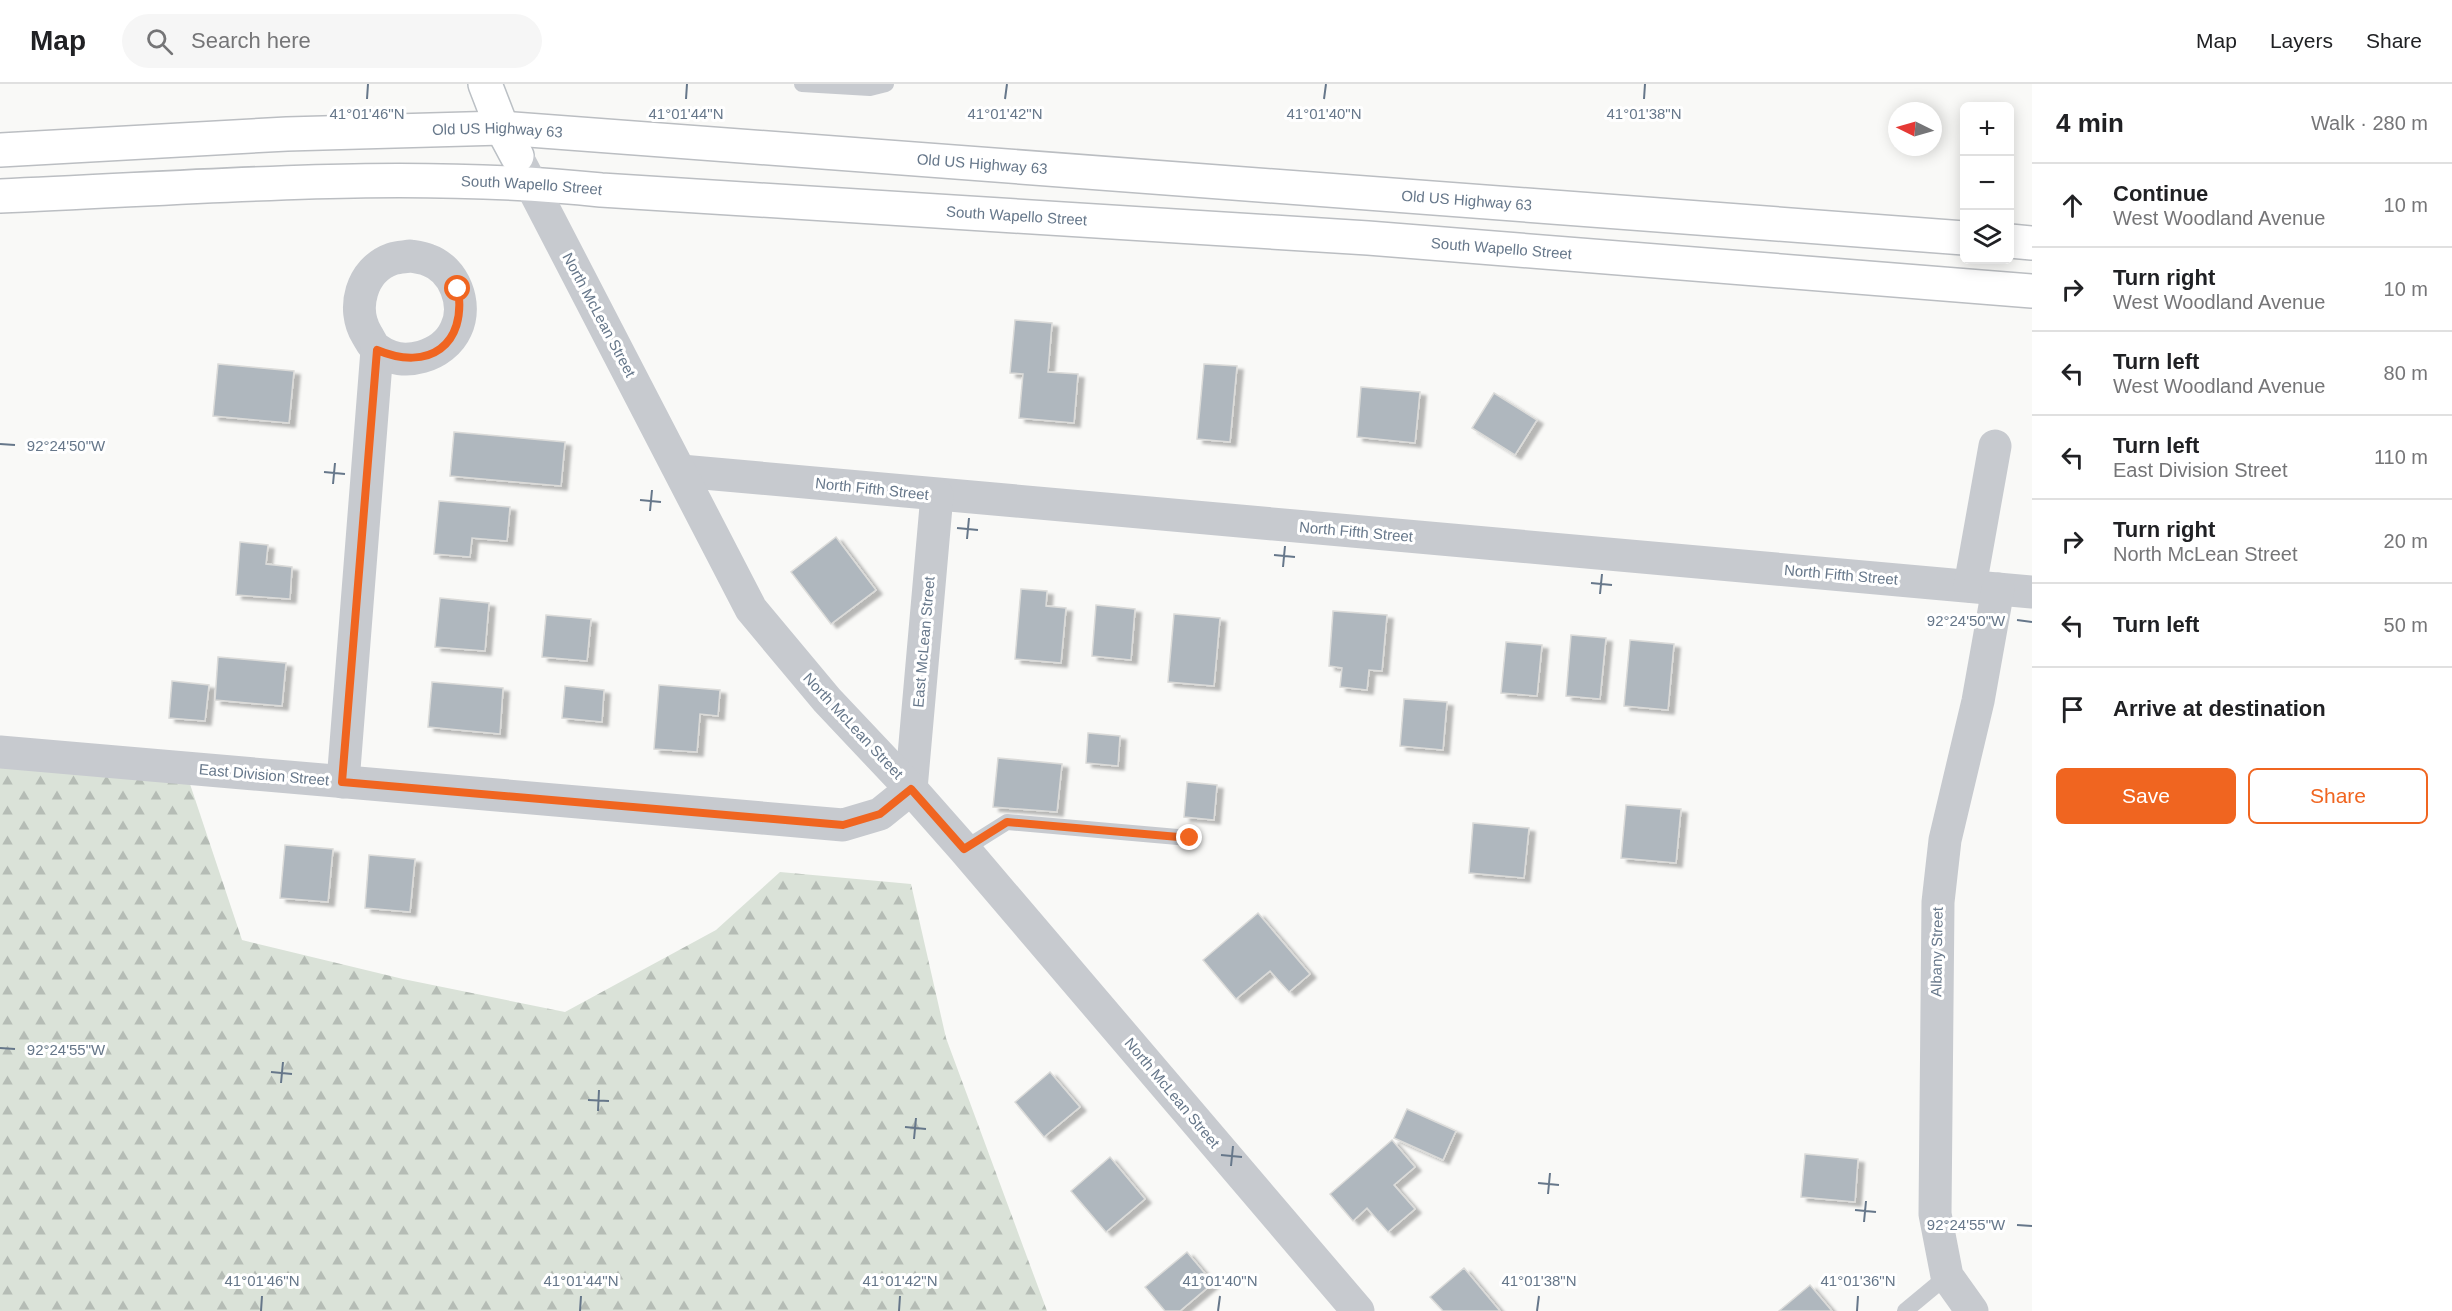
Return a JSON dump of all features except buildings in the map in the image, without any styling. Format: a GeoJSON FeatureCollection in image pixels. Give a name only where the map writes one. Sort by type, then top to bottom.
{"type":"FeatureCollection","features":[{"type":"Feature","properties":{"kind":"main road"},"geometry":{"type":"LineString","coordinates":[[485,84],[502,128],[523,169]]}},
{"type":"Feature","properties":{"kind":"main road","name":"Old US Highway 63"},"geometry":{"type":"LineString","coordinates":[[0,150],[286,134],[502,128],[1960,238]]}},
{"type":"Feature","properties":{"kind":"main road","name":"South Wapello Street"},"geometry":{"type":"LineString","coordinates":[[0,196],[336,181],[523,169],[600,190],[1368,238],[2032,291]]}},
{"type":"Feature","properties":{"kind":"main road"},"geometry":{"type":"LineString","coordinates":[[2014,242],[2032,243]]}},
{"type":"Feature","properties":{"kind":"street","name":"North McLean Street"},"geometry":{"type":"LineString","coordinates":[[523,169],[751,609],[827,700],[964,849],[1358,1311]]}},
{"type":"Feature","properties":{"kind":"street"},"geometry":{"type":"LineString","coordinates":[[342,782],[377,350]]}},
{"type":"Feature","properties":{"kind":"street","name":"Albany Street"},"geometry":{"type":"LineString","coordinates":[[1972,1311],[1947,1276],[1935,1214],[1938,902],[1945,840],[1978,700],[1995,446]]}},
{"type":"Feature","properties":{"kind":"street","name":"North Fifth Street"},"geometry":{"type":"LineString","coordinates":[[681,471],[2032,592]]}},
{"type":"Feature","properties":{"kind":"street","name":"East McLean Street"},"geometry":{"type":"LineString","coordinates":[[911,789],[937,495]]}},
{"type":"Feature","properties":{"kind":"street","name":"East Division Street"},"geometry":{"type":"LineString","coordinates":[[0,752],[843,825],[880,814],[911,789]]}},
{"type":"Feature","properties":{"kind":"lane"},"geometry":{"type":"LineString","coordinates":[[802,84],[870,88],[886,84]]}},
{"type":"Feature","properties":{"kind":"lane"},"geometry":{"type":"LineString","coordinates":[[964,849],[1007,822],[1190,838]]}},
{"type":"Feature","properties":{"kind":"lane"},"geometry":{"type":"LineString","coordinates":[[1905,1311],[1947,1276]]}},
{"type":"Feature","properties":{"kind":"green space"},"geometry":{"type":"Polygon","coordinates":[[[0,752],[185,769],[242,940],[403,979],[565,1012],[716,930],[780,872],[911,884],[946,1038],[1047,1311],[0,1311],[0,752]]]}},
{"type":"Feature","properties":{"kind":"route"},"geometry":{"type":"LineString","coordinates":[[458,289],[461,309],[457,328],[445,345],[428,356],[409,359],[377,350],[342,782],[843,825],[880,814],[911,789],[964,849],[1007,822],[1190,838]]}}]}
